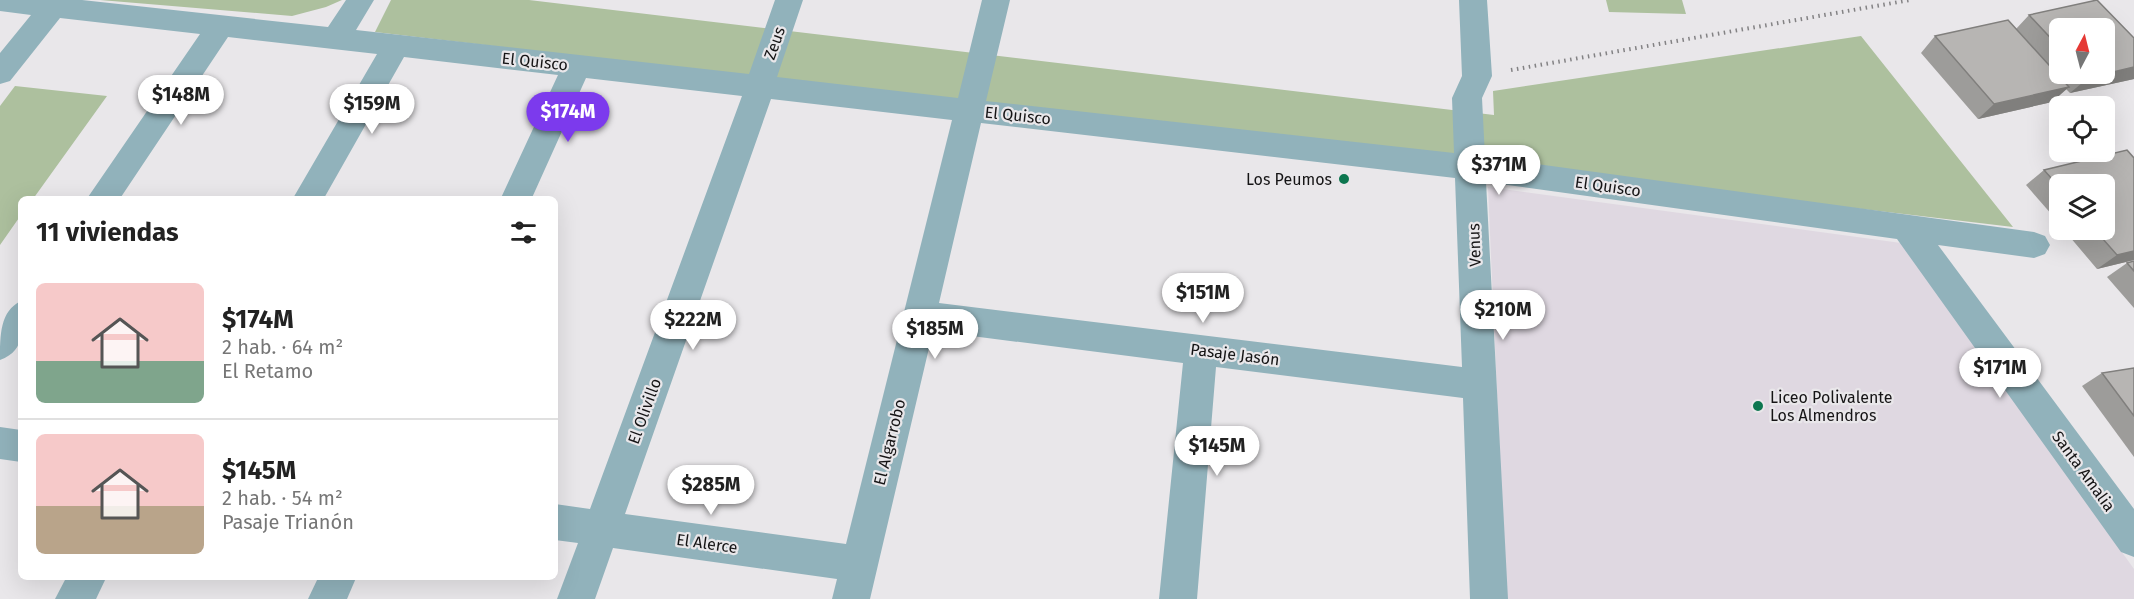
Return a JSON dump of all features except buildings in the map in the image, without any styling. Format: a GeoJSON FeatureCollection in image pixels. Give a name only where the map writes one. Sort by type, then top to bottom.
{"type":"FeatureCollection","features":[{"type":"Feature","properties":{"kind":"street"},"geometry":{"type":"LineString","coordinates":[[336,39],[360,0]]}},
{"type":"Feature","properties":{"kind":"street","name":"Zeus"},"geometry":{"type":"LineString","coordinates":[[760,86],[789,0]]}},
{"type":"Feature","properties":{"kind":"street","name":"El Algarrobo"},"geometry":{"type":"LineString","coordinates":[[855,582],[996,0]]}},
{"type":"Feature","properties":{"kind":"street","name":"Venus"},"geometry":{"type":"LineString","coordinates":[[1473,0],[1477,76],[1467,98],[1489,599]]}},
{"type":"Feature","properties":{"kind":"street","name":"El Quisco"},"geometry":{"type":"LineString","coordinates":[[0,1],[1470,167],[2034,245]]}},
{"type":"Feature","properties":{"kind":"street"},"geometry":{"type":"LineString","coordinates":[[0,73],[53,7]]}},
{"type":"Feature","properties":{"kind":"street"},"geometry":{"type":"LineString","coordinates":[[104,196],[221,26]]}},
{"type":"Feature","properties":{"kind":"street"},"geometry":{"type":"LineString","coordinates":[[309,196],[396,46]]}},
{"type":"Feature","properties":{"kind":"street"},"geometry":{"type":"LineString","coordinates":[[516,196],[577,66]]}},
{"type":"Feature","properties":{"kind":"street","name":"El Olivillo"},"geometry":{"type":"LineString","coordinates":[[576,599],[760,86]]}},
{"type":"Feature","properties":{"kind":"street","name":"Santa Amalia"},"geometry":{"type":"LineString","coordinates":[[1907,228],[2134,539]]}},
{"type":"Feature","properties":{"kind":"street","name":"Pasaje Jasón"},"geometry":{"type":"LineString","coordinates":[[919,315],[1479,385]]}},
{"type":"Feature","properties":{"kind":"street"},"geometry":{"type":"LineString","coordinates":[[0,345],[18,319]]}},
{"type":"Feature","properties":{"kind":"street"},"geometry":{"type":"LineString","coordinates":[[1178,599],[1201,350]]}},
{"type":"Feature","properties":{"kind":"street"},"geometry":{"type":"LineString","coordinates":[[0,443],[18,446]]}},
{"type":"Feature","properties":{"kind":"street","name":"El Alerce"},"geometry":{"type":"LineString","coordinates":[[558,522],[601,528],[855,582]]}},
{"type":"Feature","properties":{"kind":"street"},"geometry":{"type":"LineString","coordinates":[[74,599],[86,580]]}},
{"type":"Feature","properties":{"kind":"street"},"geometry":{"type":"LineString","coordinates":[[327,599],[336,580]]}},
{"type":"Feature","properties":{"kind":"path"},"geometry":{"type":"LineString","coordinates":[[1477,76],[1910,0]]}},
{"type":"Feature","properties":{"kind":"shaded area","name":"Liceo Polivalente Los Almendros"},"geometry":{"type":"Polygon","coordinates":[[[1488,187],[1901,243],[2134,569],[2134,599],[1506,599],[1488,187]]]}},
{"type":"Feature","properties":{"kind":"green space"},"geometry":{"type":"Polygon","coordinates":[[[100,0],[342,0],[292,16],[100,0]]]}},
{"type":"Feature","properties":{"kind":"green space"},"geometry":{"type":"Polygon","coordinates":[[[391,0],[529,0],[1494,115],[1493,91],[1861,36],[2013,227],[375,32],[391,0]]]}},
{"type":"Feature","properties":{"kind":"green space"},"geometry":{"type":"Polygon","coordinates":[[[1606,0],[1682,0],[1686,14],[1609,12],[1606,0]]]}},
{"type":"Feature","properties":{"kind":"green space"},"geometry":{"type":"Polygon","coordinates":[[[15,86],[107,96],[35,196],[18,196],[18,219],[0,245],[0,106],[15,86]]]}},
{"type":"Feature","properties":{"kind":"place","name":"Los Peumos"},"geometry":{"type":"Point","coordinates":[1344,179]}},
{"type":"Feature","properties":{"kind":"place","name":"Liceo Polivalente Los Almendros"},"geometry":{"type":"Point","coordinates":[1758,406]}}]}
